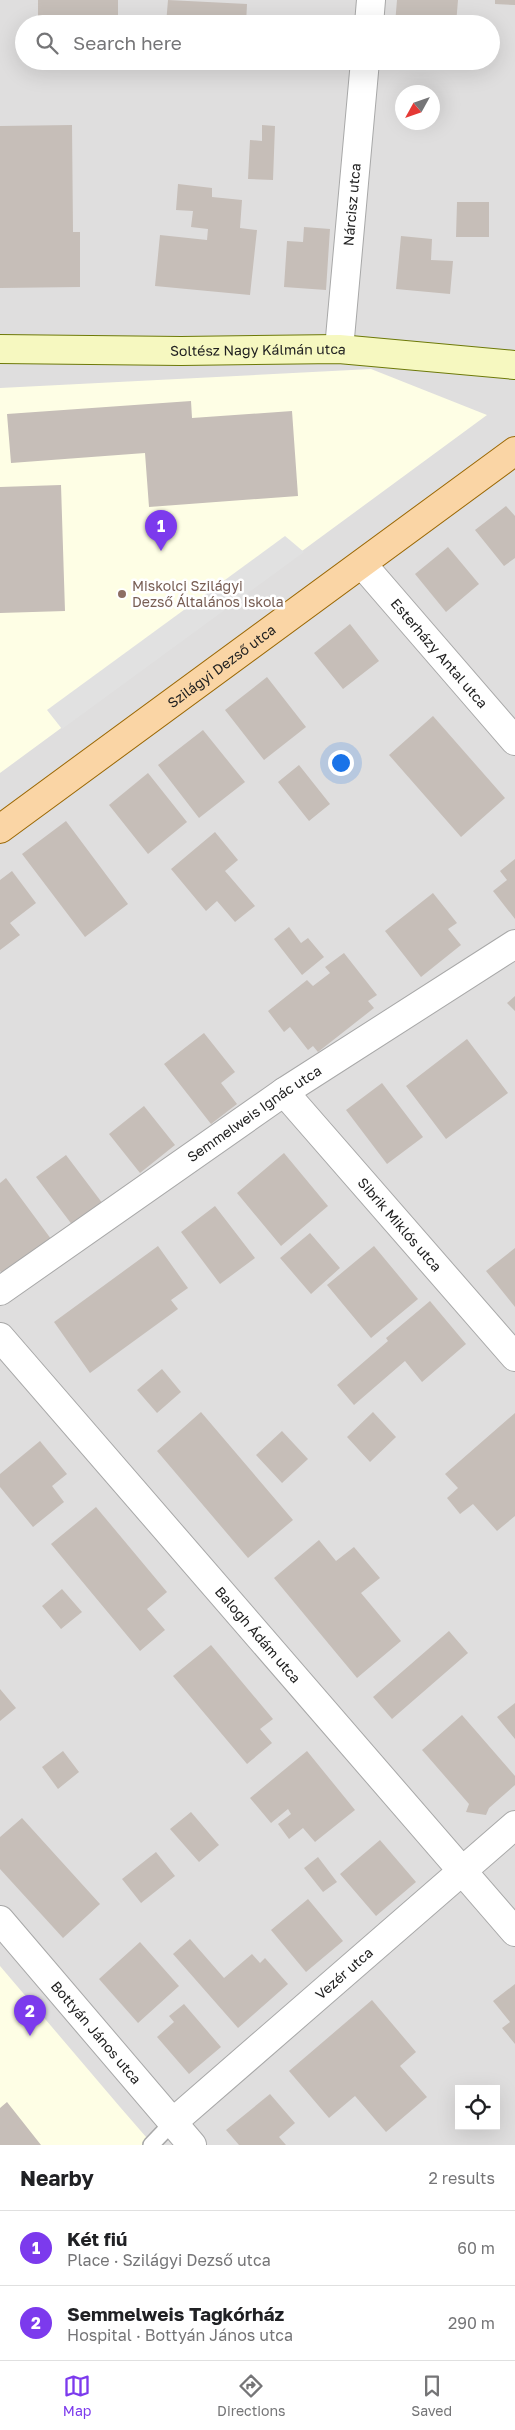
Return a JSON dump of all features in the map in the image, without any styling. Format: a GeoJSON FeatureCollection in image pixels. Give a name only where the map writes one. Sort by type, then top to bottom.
{"type":"FeatureCollection","features":[{"type":"Feature","properties":{"kind":"main road","name":"Szilágyi Dezső utca"},"geometry":{"type":"LineString","coordinates":[[0,829],[515,451]]}},
{"type":"Feature","properties":{"kind":"street"},"geometry":{"type":"LineString","coordinates":[[370,15],[371,0]]}},
{"type":"Feature","properties":{"kind":"street","name":"Nárcisz utca"},"geometry":{"type":"LineString","coordinates":[[339,349],[364,70]]}},
{"type":"Feature","properties":{"kind":"street","name":"Soltész Nagy Kálmán utca"},"geometry":{"type":"LineString","coordinates":[[0,349],[181,351],[339,349],[515,365]]}},
{"type":"Feature","properties":{"kind":"street","name":"Esterházy Antal utca"},"geometry":{"type":"LineString","coordinates":[[362,564],[515,741]]}},
{"type":"Feature","properties":{"kind":"street","name":"Semmelweis Ignác utca"},"geometry":{"type":"LineString","coordinates":[[0,1291],[284,1092],[515,944]]}},
{"type":"Feature","properties":{"kind":"street","name":"Sibrik Miklós utca"},"geometry":{"type":"LineString","coordinates":[[284,1092],[515,1357]]}},
{"type":"Feature","properties":{"kind":"street","name":"Balogh Ádám utca"},"geometry":{"type":"LineString","coordinates":[[0,1337],[515,1932]]}},
{"type":"Feature","properties":{"kind":"street","name":"Vezér utca"},"geometry":{"type":"LineString","coordinates":[[172,2123],[515,1825]]}},
{"type":"Feature","properties":{"kind":"street","name":"Bottyán János utca"},"geometry":{"type":"LineString","coordinates":[[0,1920],[192,2145]]}},
{"type":"Feature","properties":{"kind":"lane"},"geometry":{"type":"LineString","coordinates":[[151,2145],[172,2123]]}},
{"type":"Feature","properties":{"kind":"shaded area"},"geometry":{"type":"Polygon","coordinates":[[[0,0],[515,0],[515,2145],[0,2145],[0,0]]]}},
{"type":"Feature","properties":{"kind":"shaded area","name":"Miskolci Szilágyi Dezső Általános Iskola"},"geometry":{"type":"Polygon","coordinates":[[[371,369],[487,415],[0,773],[0,388],[371,369]]]}},
{"type":"Feature","properties":{"kind":"shaded area"},"geometry":{"type":"Polygon","coordinates":[[[285,536],[304,552],[62,729],[47,710],[285,536]]]}},
{"type":"Feature","properties":{"kind":"shaded area"},"geometry":{"type":"Polygon","coordinates":[[[0,1966],[120,2107],[153,2145],[0,2145],[0,1966]]]}},
{"type":"Feature","properties":{"kind":"building"},"geometry":{"type":"Polygon","coordinates":[[[38,0],[118,0],[118,15],[38,15],[38,0]]]}},
{"type":"Feature","properties":{"kind":"building"},"geometry":{"type":"Polygon","coordinates":[[[168,0],[247,4],[246,15],[167,15],[168,0]]]}},
{"type":"Feature","properties":{"kind":"building"},"geometry":{"type":"Polygon","coordinates":[[[397,0],[458,0],[457,15],[396,15],[397,0]]]}},
{"type":"Feature","properties":{"kind":"building"},"geometry":{"type":"Polygon","coordinates":[[[495,0],[515,0],[515,5],[495,4],[495,0]]]}},
{"type":"Feature","properties":{"kind":"building"},"geometry":{"type":"Polygon","coordinates":[[[72,125],[73,232],[80,232],[80,287],[0,288],[0,126],[72,125]]]}},
{"type":"Feature","properties":{"kind":"building"},"geometry":{"type":"Polygon","coordinates":[[[262,125],[275,126],[273,180],[248,179],[250,140],[262,141],[262,125]]]}},
{"type":"Feature","properties":{"kind":"building"},"geometry":{"type":"Polygon","coordinates":[[[178,184],[212,188],[212,197],[242,200],[240,228],[257,230],[250,295],[155,286],[160,235],[207,240],[208,229],[191,227],[193,211],[176,210],[178,184]]]}},
{"type":"Feature","properties":{"kind":"building"},"geometry":{"type":"Polygon","coordinates":[[[457,202],[489,202],[489,237],[456,237],[457,202]]]}},
{"type":"Feature","properties":{"kind":"building"},"geometry":{"type":"Polygon","coordinates":[[[304,227],[330,229],[326,290],[284,287],[287,241],[303,242],[304,227]]]}},
{"type":"Feature","properties":{"kind":"building"},"geometry":{"type":"Polygon","coordinates":[[[401,236],[432,239],[431,260],[453,261],[450,294],[396,289],[401,236]]]}},
{"type":"Feature","properties":{"kind":"building"},"geometry":{"type":"Polygon","coordinates":[[[191,401],[192,418],[292,411],[298,496],[149,507],[145,453],[11,463],[7,414],[191,401]]]}},
{"type":"Feature","properties":{"kind":"building"},"geometry":{"type":"Polygon","coordinates":[[[61,485],[65,611],[0,613],[0,487],[61,485]]]}},
{"type":"Feature","properties":{"kind":"building"},"geometry":{"type":"Polygon","coordinates":[[[506,506],[515,516],[515,558],[504,566],[475,530],[506,506]]]}},
{"type":"Feature","properties":{"kind":"building"},"geometry":{"type":"Polygon","coordinates":[[[448,547],[479,584],[446,612],[415,574],[448,547]]]}},
{"type":"Feature","properties":{"kind":"building"},"geometry":{"type":"Polygon","coordinates":[[[350,624],[379,661],[343,689],[314,653],[350,624]]]}},
{"type":"Feature","properties":{"kind":"building"},"geometry":{"type":"Polygon","coordinates":[[[267,677],[306,727],[264,760],[225,710],[267,677]]]}},
{"type":"Feature","properties":{"kind":"building"},"geometry":{"type":"Polygon","coordinates":[[[433,716],[505,798],[461,837],[389,755],[433,716]]]}},
{"type":"Feature","properties":{"kind":"building"},"geometry":{"type":"Polygon","coordinates":[[[203,730],[245,782],[199,818],[158,765],[203,730]]]}},
{"type":"Feature","properties":{"kind":"building"},"geometry":{"type":"Polygon","coordinates":[[[299,765],[330,804],[309,821],[278,782],[299,765]]]}},
{"type":"Feature","properties":{"kind":"building"},"geometry":{"type":"Polygon","coordinates":[[[148,773],[187,822],[148,854],[109,805],[148,773]]]}},
{"type":"Feature","properties":{"kind":"building"},"geometry":{"type":"Polygon","coordinates":[[[66,821],[128,904],[85,937],[22,854],[66,821]]]}},
{"type":"Feature","properties":{"kind":"building"},"geometry":{"type":"Polygon","coordinates":[[[215,832],[238,860],[225,871],[255,906],[235,922],[217,901],[206,911],[171,869],[215,832]]]}},
{"type":"Feature","properties":{"kind":"building"},"geometry":{"type":"Polygon","coordinates":[[[515,859],[515,919],[493,891],[507,880],[500,871],[515,859]]]}},
{"type":"Feature","properties":{"kind":"building"},"geometry":{"type":"Polygon","coordinates":[[[12,871],[36,903],[10,923],[20,935],[0,950],[0,880],[12,871]]]}},
{"type":"Feature","properties":{"kind":"building"},"geometry":{"type":"Polygon","coordinates":[[[433,893],[457,923],[448,929],[461,945],[421,977],[385,931],[433,893]]]}},
{"type":"Feature","properties":{"kind":"building"},"geometry":{"type":"Polygon","coordinates":[[[289,927],[301,943],[308,938],[324,957],[302,975],[274,939],[289,927]]]}},
{"type":"Feature","properties":{"kind":"building"},"geometry":{"type":"Polygon","coordinates":[[[344,953],[377,995],[368,1001],[374,1008],[318,1052],[313,1046],[308,1050],[290,1027],[284,1032],[268,1011],[307,980],[313,986],[330,973],[325,967],[344,953]]]}},
{"type":"Feature","properties":{"kind":"building"},"geometry":{"type":"Polygon","coordinates":[[[515,996],[515,1011],[507,1003],[515,996]]]}},
{"type":"Feature","properties":{"kind":"building"},"geometry":{"type":"Polygon","coordinates":[[[204,1033],[235,1072],[221,1083],[237,1104],[211,1124],[164,1064],[204,1033]]]}},
{"type":"Feature","properties":{"kind":"building"},"geometry":{"type":"Polygon","coordinates":[[[467,1039],[508,1093],[446,1139],[406,1086],[467,1039]]]}},
{"type":"Feature","properties":{"kind":"building"},"geometry":{"type":"Polygon","coordinates":[[[382,1083],[423,1137],[387,1164],[346,1110],[382,1083]]]}},
{"type":"Feature","properties":{"kind":"building"},"geometry":{"type":"Polygon","coordinates":[[[144,1106],[175,1145],[140,1173],[109,1134],[144,1106]]]}},
{"type":"Feature","properties":{"kind":"building"},"geometry":{"type":"Polygon","coordinates":[[[284,1153],[328,1206],[281,1246],[237,1193],[284,1153]]]}},
{"type":"Feature","properties":{"kind":"building"},"geometry":{"type":"Polygon","coordinates":[[[66,1155],[103,1204],[73,1226],[36,1177],[66,1155]]]}},
{"type":"Feature","properties":{"kind":"building"},"geometry":{"type":"Polygon","coordinates":[[[6,1178],[54,1243],[6,1279],[0,1271],[0,1183],[6,1178]]]}},
{"type":"Feature","properties":{"kind":"building"},"geometry":{"type":"Polygon","coordinates":[[[215,1206],[255,1258],[220,1284],[181,1232],[215,1206]]]}},
{"type":"Feature","properties":{"kind":"building"},"geometry":{"type":"Polygon","coordinates":[[[310,1233],[340,1268],[311,1294],[280,1258],[310,1233]]]}},
{"type":"Feature","properties":{"kind":"building"},"geometry":{"type":"Polygon","coordinates":[[[158,1246],[188,1288],[171,1300],[178,1309],[90,1373],[54,1322],[158,1246]]]}},
{"type":"Feature","properties":{"kind":"building"},"geometry":{"type":"Polygon","coordinates":[[[374,1246],[418,1299],[371,1338],[327,1285],[374,1246]]]}},
{"type":"Feature","properties":{"kind":"building"},"geometry":{"type":"Polygon","coordinates":[[[515,1248],[515,1307],[486,1271],[515,1248]]]}},
{"type":"Feature","properties":{"kind":"building"},"geometry":{"type":"Polygon","coordinates":[[[430,1301],[466,1344],[422,1382],[405,1361],[354,1405],[337,1385],[388,1341],[386,1338],[430,1301]]]}},
{"type":"Feature","properties":{"kind":"building"},"geometry":{"type":"Polygon","coordinates":[[[162,1369],[181,1392],[157,1413],[137,1390],[162,1369]]]}},
{"type":"Feature","properties":{"kind":"building"},"geometry":{"type":"Polygon","coordinates":[[[201,1412],[293,1520],[248,1558],[157,1451],[201,1412]]]}},
{"type":"Feature","properties":{"kind":"building"},"geometry":{"type":"Polygon","coordinates":[[[373,1412],[396,1437],[370,1462],[347,1437],[373,1412]]]}},
{"type":"Feature","properties":{"kind":"building"},"geometry":{"type":"Polygon","coordinates":[[[515,1413],[515,1516],[497,1531],[473,1504],[460,1514],[447,1498],[458,1488],[445,1474],[515,1413]]]}},
{"type":"Feature","properties":{"kind":"building"},"geometry":{"type":"Polygon","coordinates":[[[282,1431],[308,1459],[282,1483],[256,1455],[282,1431]]]}},
{"type":"Feature","properties":{"kind":"building"},"geometry":{"type":"Polygon","coordinates":[[[40,1441],[67,1474],[52,1486],[64,1502],[33,1527],[0,1487],[0,1474],[40,1441]]]}},
{"type":"Feature","properties":{"kind":"building"},"geometry":{"type":"Polygon","coordinates":[[[96,1507],[167,1592],[147,1609],[165,1630],[140,1651],[51,1544],[96,1507]]]}},
{"type":"Feature","properties":{"kind":"building"},"geometry":{"type":"Polygon","coordinates":[[[319,1540],[336,1561],[354,1547],[380,1578],[361,1593],[401,1641],[357,1678],[274,1578],[319,1540]]]}},
{"type":"Feature","properties":{"kind":"building"},"geometry":{"type":"Polygon","coordinates":[[[62,1589],[82,1612],[61,1629],[42,1606],[62,1589]]]}},
{"type":"Feature","properties":{"kind":"building"},"geometry":{"type":"Polygon","coordinates":[[[449,1631],[468,1653],[392,1719],[373,1697],[449,1631]]]}},
{"type":"Feature","properties":{"kind":"building"},"geometry":{"type":"Polygon","coordinates":[[[211,1645],[273,1719],[260,1729],[272,1743],[247,1764],[173,1676],[211,1645]]]}},
{"type":"Feature","properties":{"kind":"building"},"geometry":{"type":"Polygon","coordinates":[[[0,1689],[16,1708],[0,1721],[0,1689]]]}},
{"type":"Feature","properties":{"kind":"building"},"geometry":{"type":"Polygon","coordinates":[[[515,1703],[515,1739],[497,1717],[515,1703]]]}},
{"type":"Feature","properties":{"kind":"building"},"geometry":{"type":"Polygon","coordinates":[[[462,1715],[515,1776],[515,1785],[489,1808],[486,1815],[466,1812],[469,1804],[422,1750],[462,1715]]]}},
{"type":"Feature","properties":{"kind":"building"},"geometry":{"type":"Polygon","coordinates":[[[63,1751],[79,1772],[58,1789],[42,1767],[63,1751]]]}},
{"type":"Feature","properties":{"kind":"building"},"geometry":{"type":"Polygon","coordinates":[[[307,1751],[355,1810],[315,1842],[303,1828],[289,1839],[278,1824],[291,1814],[288,1809],[271,1823],[250,1798],[307,1751]]]}},
{"type":"Feature","properties":{"kind":"building"},"geometry":{"type":"Polygon","coordinates":[[[191,1812],[219,1845],[199,1862],[170,1829],[191,1812]]]}},
{"type":"Feature","properties":{"kind":"building"},"geometry":{"type":"Polygon","coordinates":[[[22,1818],[100,1904],[63,1938],[0,1869],[0,1837],[22,1818]]]}},
{"type":"Feature","properties":{"kind":"building"},"geometry":{"type":"Polygon","coordinates":[[[380,1840],[416,1882],[376,1916],[340,1874],[380,1840]]]}},
{"type":"Feature","properties":{"kind":"building"},"geometry":{"type":"Polygon","coordinates":[[[156,1852],[175,1876],[141,1903],[122,1879],[156,1852]]]}},
{"type":"Feature","properties":{"kind":"building"},"geometry":{"type":"Polygon","coordinates":[[[318,1857],[337,1882],[323,1892],[304,1868],[318,1857]]]}},
{"type":"Feature","properties":{"kind":"building"},"geometry":{"type":"Polygon","coordinates":[[[308,1899],[343,1941],[306,1972],[271,1930],[308,1899]]]}},
{"type":"Feature","properties":{"kind":"building"},"geometry":{"type":"Polygon","coordinates":[[[190,1939],[224,1978],[252,1954],[260,1963],[265,1958],[288,1984],[238,2028],[173,1954],[190,1939]]]}},
{"type":"Feature","properties":{"kind":"building"},"geometry":{"type":"Polygon","coordinates":[[[140,1942],[179,1986],[138,2023],[99,1979],[140,1942]]]}},
{"type":"Feature","properties":{"kind":"building"},"geometry":{"type":"Polygon","coordinates":[[[515,1984],[515,2044],[502,2028],[510,2022],[493,2001],[515,1984]]]}},
{"type":"Feature","properties":{"kind":"building"},"geometry":{"type":"Polygon","coordinates":[[[372,2000],[416,2052],[400,2066],[427,2097],[386,2132],[355,2096],[329,2118],[289,2071],[372,2000]]]}},
{"type":"Feature","properties":{"kind":"building"},"geometry":{"type":"Polygon","coordinates":[[[184,2004],[221,2047],[189,2074],[157,2037],[174,2022],[169,2016],[184,2004]]]}},
{"type":"Feature","properties":{"kind":"building"},"geometry":{"type":"Polygon","coordinates":[[[270,2094],[295,2123],[279,2137],[286,2145],[239,2145],[226,2130],[270,2094]]]}},
{"type":"Feature","properties":{"kind":"building"},"geometry":{"type":"Polygon","coordinates":[[[7,2102],[41,2145],[0,2145],[0,2108],[7,2102]]]}},
{"type":"Feature","properties":{"kind":"place","name":"Két fiú"},"geometry":{"type":"Point","coordinates":[161,551]}},
{"type":"Feature","properties":{"kind":"place","name":"Miskolci Szilágyi Dezső Általános Iskola"},"geometry":{"type":"Point","coordinates":[122,594]}},
{"type":"Feature","properties":{"kind":"place","name":"Semmelweis Tagkórház"},"geometry":{"type":"Point","coordinates":[30,2036]}}]}
